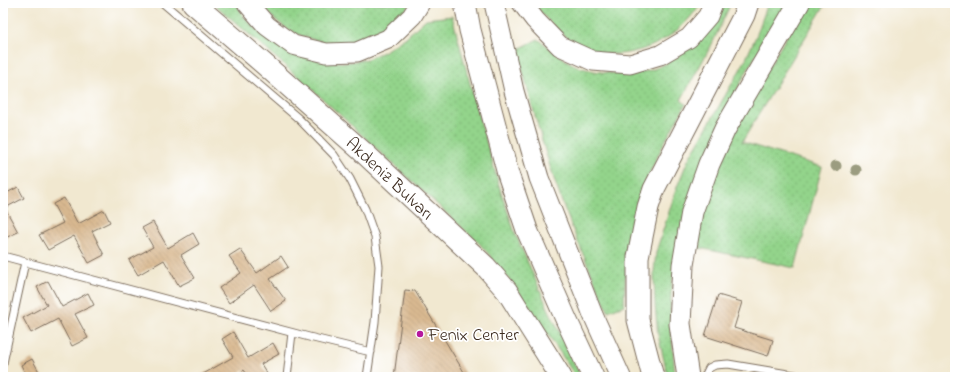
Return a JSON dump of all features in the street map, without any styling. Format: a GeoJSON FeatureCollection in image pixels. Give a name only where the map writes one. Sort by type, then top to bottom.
{"type":"FeatureCollection","features":[{"type":"Feature","properties":{"kind":"main road","name":"Akdeniz Bulvarı"},"geometry":{"type":"LineString","coordinates":[[193,3],[362,151],[486,267],[507,291],[561,377]]}},
{"type":"Feature","properties":{"kind":"main road"},"geometry":{"type":"LineString","coordinates":[[465,3],[470,30],[508,174],[523,216],[566,319],[593,377]]}},
{"type":"Feature","properties":{"kind":"main road"},"geometry":{"type":"LineString","coordinates":[[653,377],[638,320],[638,257],[648,207],[654,189],[744,15],[748,3]]}},
{"type":"Feature","properties":{"kind":"main road"},"geometry":{"type":"LineString","coordinates":[[688,377],[680,324],[683,265],[692,212],[709,164],[725,129],[799,3]]}},
{"type":"Feature","properties":{"kind":"street"},"geometry":{"type":"LineString","coordinates":[[248,3],[267,26],[293,45],[326,53],[357,52],[388,39],[412,16],[420,3]]}},
{"type":"Feature","properties":{"kind":"street"},"geometry":{"type":"LineString","coordinates":[[494,3],[512,84],[539,178],[593,315],[621,377]]}},
{"type":"Feature","properties":{"kind":"street"},"geometry":{"type":"LineString","coordinates":[[522,3],[534,20],[560,46],[593,61],[630,64],[660,54],[689,38],[708,16],[713,3]]}},
{"type":"Feature","properties":{"kind":"lane"},"geometry":{"type":"LineString","coordinates":[[162,3],[299,119],[334,155],[350,179],[365,209],[375,237],[379,266],[375,322],[367,377]]}},
{"type":"Feature","properties":{"kind":"lane"},"geometry":{"type":"LineString","coordinates":[[3,256],[292,333],[371,352]]}},
{"type":"Feature","properties":{"kind":"lane"},"geometry":{"type":"LineString","coordinates":[[3,363],[25,262]]}},
{"type":"Feature","properties":{"kind":"lane"},"geometry":{"type":"LineString","coordinates":[[287,377],[292,333]]}},
{"type":"Feature","properties":{"kind":"lane"},"geometry":{"type":"LineString","coordinates":[[707,377],[706,374],[709,368],[715,365],[728,364],[806,377]]}},
{"type":"Feature","properties":{"kind":"green space"},"geometry":{"type":"Polygon","coordinates":[[[213,3],[236,3],[244,17],[271,41],[283,48],[322,60],[345,63],[367,59],[385,51],[405,38],[426,19],[452,16],[477,110],[501,192],[515,233],[547,306],[581,377],[576,377],[518,291],[479,243],[313,90],[213,3]]]}},
{"type":"Feature","properties":{"kind":"green space"},"geometry":{"type":"Polygon","coordinates":[[[261,3],[411,3],[391,25],[372,36],[355,41],[337,43],[319,41],[302,36],[286,28],[273,17],[261,3]]]}},
{"type":"Feature","properties":{"kind":"green space"},"geometry":{"type":"Polygon","coordinates":[[[533,3],[701,3],[685,23],[666,38],[655,44],[632,52],[603,54],[585,48],[568,38],[546,18],[533,3]]]}},
{"type":"Feature","properties":{"kind":"green space"},"geometry":{"type":"Polygon","coordinates":[[[723,3],[731,3],[712,44],[681,100],[686,104],[663,145],[645,183],[633,225],[626,263],[624,305],[608,311],[578,243],[555,183],[517,50],[538,39],[563,58],[579,67],[605,73],[625,74],[643,72],[662,66],[673,60],[694,44],[712,24],[719,14],[723,3]]]}},
{"type":"Feature","properties":{"kind":"green space"},"geometry":{"type":"Polygon","coordinates":[[[768,3],[788,3],[748,69],[727,108],[672,281],[670,312],[675,377],[668,377],[658,335],[655,306],[654,272],[656,252],[677,187],[688,160],[745,61],[757,34],[768,3]]]}},
{"type":"Feature","properties":{"kind":"green space"},"geometry":{"type":"Polygon","coordinates":[[[806,3],[826,3],[742,142],[822,167],[795,268],[690,246],[711,167],[806,3]]]}},
{"type":"Feature","properties":{"kind":"building"},"geometry":{"type":"Polygon","coordinates":[[[18,187],[24,198],[5,208],[18,232],[3,239],[3,195],[18,187]]]}},
{"type":"Feature","properties":{"kind":"building"},"geometry":{"type":"Polygon","coordinates":[[[64,198],[78,224],[104,210],[110,222],[92,231],[104,255],[89,263],[74,236],[48,250],[39,235],[63,223],[53,204],[64,198]]]}},
{"type":"Feature","properties":{"kind":"building"},"geometry":{"type":"Polygon","coordinates":[[[153,222],[168,248],[193,233],[199,244],[181,255],[195,278],[179,286],[164,260],[138,275],[129,260],[153,247],[142,228],[153,222]]]}},
{"type":"Feature","properties":{"kind":"building"},"geometry":{"type":"Polygon","coordinates":[[[240,249],[257,273],[281,256],[288,267],[270,279],[286,301],[271,311],[254,285],[229,303],[219,288],[241,273],[229,256],[240,249]]]}},
{"type":"Feature","properties":{"kind":"building"},"geometry":{"type":"Polygon","coordinates":[[[48,281],[62,307],[88,293],[94,305],[75,314],[88,338],[72,346],[58,319],[31,333],[23,318],[47,305],[37,287],[48,281]]]}},
{"type":"Feature","properties":{"kind":"building","name":"Fenix Center"},"geometry":{"type":"Polygon","coordinates":[[[405,290],[415,291],[467,377],[394,377],[405,290]]]}},
{"type":"Feature","properties":{"kind":"building"},"geometry":{"type":"Polygon","coordinates":[[[718,295],[742,302],[734,328],[773,340],[768,356],[705,336],[718,295]]]}},
{"type":"Feature","properties":{"kind":"building"},"geometry":{"type":"Polygon","coordinates":[[[233,332],[248,358],[273,343],[279,354],[261,364],[269,377],[249,377],[244,370],[233,377],[198,377],[233,357],[222,339],[233,332]]]}},
{"type":"Feature","properties":{"kind":"building"},"geometry":{"type":"Polygon","coordinates":[[[32,359],[42,377],[27,377],[21,365],[32,359]]]}},
{"type":"Feature","properties":{"kind":"place","name":"Fenix Center"},"geometry":{"type":"Point","coordinates":[420,334]}}]}
